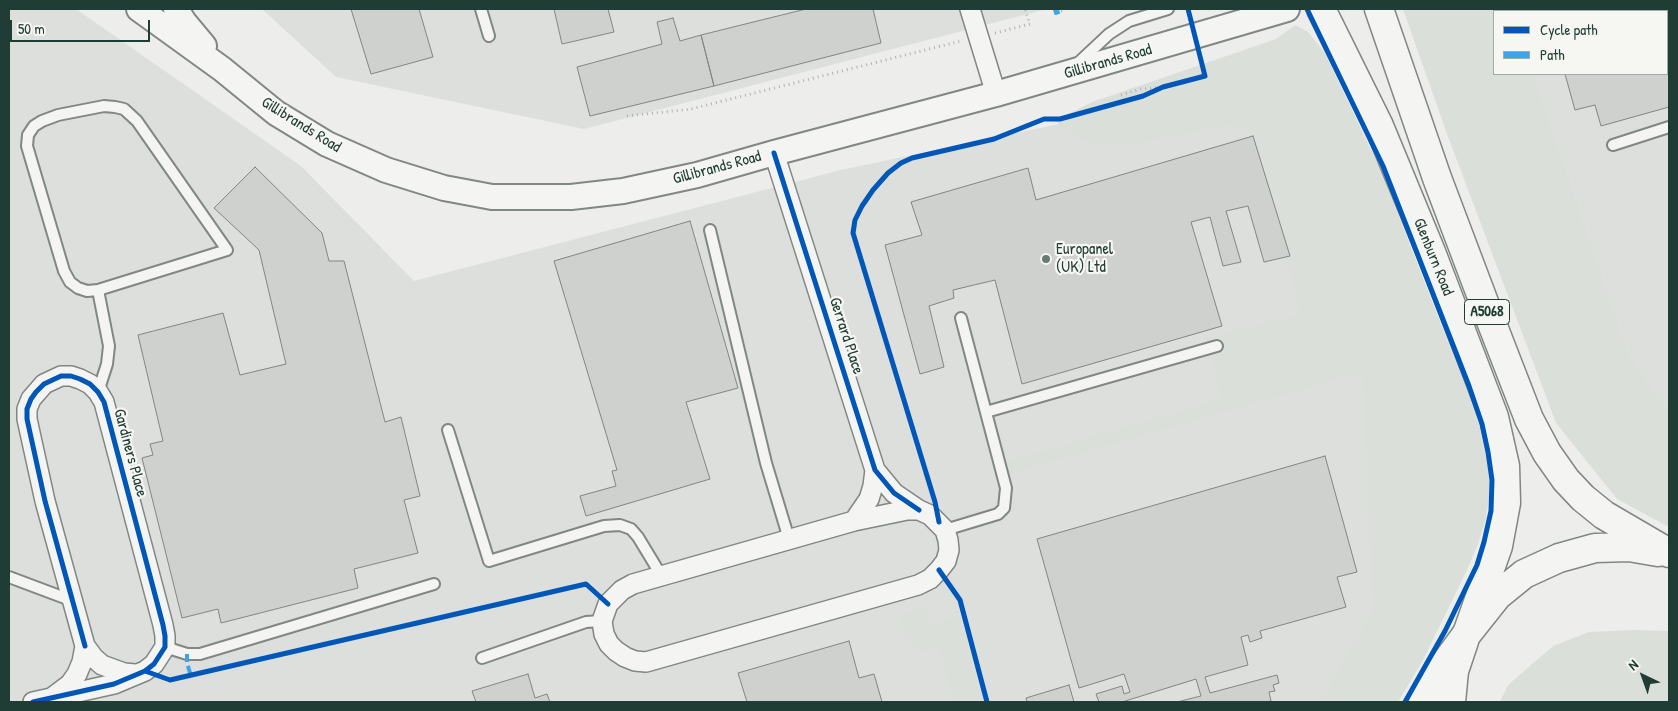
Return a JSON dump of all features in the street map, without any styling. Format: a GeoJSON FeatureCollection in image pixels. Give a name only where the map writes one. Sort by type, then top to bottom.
{"type":"FeatureCollection","features":[{"type":"Feature","properties":{"kind":"main road","name":"Glenburn Road"},"geometry":{"type":"LineString","coordinates":[[1380,12],[1437,178],[1529,419],[1548,454],[1566,480],[1583,498],[1604,515],[1669,554]]}},
{"type":"Feature","properties":{"kind":"main road","name":"Glenburn Road"},"geometry":{"type":"LineString","coordinates":[[1327,19],[1379,126],[1432,252],[1494,417],[1505,466],[1506,504],[1498,546],[1467,633]]}},
{"type":"Feature","properties":{"kind":"main road"},"geometry":{"type":"LineString","coordinates":[[1456,316],[1485,304]]}},
{"type":"Feature","properties":{"kind":"main road","name":"A5068"},"geometry":{"type":"LineString","coordinates":[[1451,702],[1454,671],[1467,633],[1497,596],[1524,574],[1559,558],[1595,548],[1629,547],[1669,554]]}},
{"type":"Feature","properties":{"kind":"main road"},"geometry":{"type":"LineString","coordinates":[[1423,702],[1441,669],[1467,633]]}},
{"type":"Feature","properties":{"kind":"street","name":"Gillibrands Road"},"geometry":{"type":"LineString","coordinates":[[139,9],[222,69],[276,113],[327,144],[386,170],[444,188],[492,197],[571,198],[623,191],[697,175],[1068,74],[1287,9]]}},
{"type":"Feature","properties":{"kind":"street","name":"Gillibrands Road"},"geometry":{"type":"LineString","coordinates":[[176,9],[184,22],[222,69]]}},
{"type":"Feature","properties":{"kind":"street"},"geometry":{"type":"LineString","coordinates":[[970,9],[996,94]]}},
{"type":"Feature","properties":{"kind":"street","name":"Gerrard Place"},"geometry":{"type":"LineString","coordinates":[[774,153],[875,470],[894,493],[930,515],[945,530]]}},
{"type":"Feature","properties":{"kind":"street","name":"Gardiners Place"},"geometry":{"type":"LineString","coordinates":[[85,646],[46,501],[27,419],[31,399],[44,384],[61,376],[71,376],[90,384],[104,402],[163,624],[164,647]]}},
{"type":"Feature","properties":{"kind":"street","name":"Gerrard Place"},"geometry":{"type":"LineString","coordinates":[[854,521],[868,499],[873,486],[875,470]]}},
{"type":"Feature","properties":{"kind":"street"},"geometry":{"type":"LineString","coordinates":[[919,510],[907,510],[854,521],[633,584],[622,590],[608,604],[602,621],[604,634],[609,644],[624,657],[646,662],[918,585],[930,579],[946,561],[948,540],[945,530]]}},
{"type":"Feature","properties":{"kind":"street"},"geometry":{"type":"LineString","coordinates":[[85,646],[102,665],[124,673],[136,674]]}},
{"type":"Feature","properties":{"kind":"street"},"geometry":{"type":"LineString","coordinates":[[54,697],[70,684],[77,674],[82,662],[85,646]]}},
{"type":"Feature","properties":{"kind":"street"},"geometry":{"type":"LineString","coordinates":[[33,702],[114,684],[145,671],[154,664],[164,647]]}},
{"type":"Feature","properties":{"kind":"lane"},"geometry":{"type":"LineString","coordinates":[[481,9],[489,36]]}},
{"type":"Feature","properties":{"kind":"lane"},"geometry":{"type":"LineString","coordinates":[[1068,74],[1109,34],[1129,21],[1168,9]]}},
{"type":"Feature","properties":{"kind":"lane"},"geometry":{"type":"LineString","coordinates":[[104,106],[115,106],[124,109],[137,121],[227,250],[98,290],[87,291],[78,288],[70,282],[64,271],[27,146],[28,135],[34,126],[58,115],[104,106]]}},
{"type":"Feature","properties":{"kind":"lane"},"geometry":{"type":"LineString","coordinates":[[1613,145],[1669,127]]}},
{"type":"Feature","properties":{"kind":"lane"},"geometry":{"type":"LineString","coordinates":[[710,230],[766,463],[789,539]]}},
{"type":"Feature","properties":{"kind":"lane"},"geometry":{"type":"LineString","coordinates":[[98,290],[109,346],[107,364],[98,392]]}},
{"type":"Feature","properties":{"kind":"lane"},"geometry":{"type":"LineString","coordinates":[[945,530],[998,514],[1004,508],[1006,488],[961,318]]}},
{"type":"Feature","properties":{"kind":"lane"},"geometry":{"type":"LineString","coordinates":[[986,412],[1217,346]]}},
{"type":"Feature","properties":{"kind":"lane"},"geometry":{"type":"LineString","coordinates":[[448,430],[489,561],[604,526],[620,525],[631,529],[638,537],[661,575]]}},
{"type":"Feature","properties":{"kind":"lane"},"geometry":{"type":"LineString","coordinates":[[9,578],[73,601]]}},
{"type":"Feature","properties":{"kind":"lane"},"geometry":{"type":"LineString","coordinates":[[164,647],[187,654],[200,654],[434,584]]}},
{"type":"Feature","properties":{"kind":"lane"},"geometry":{"type":"LineString","coordinates":[[482,658],[586,622],[602,621]]}},
{"type":"Feature","properties":{"kind":"path"},"geometry":{"type":"LineString","coordinates":[[995,33],[1030,24],[1025,9]]}},
{"type":"Feature","properties":{"kind":"path"},"geometry":{"type":"LineString","coordinates":[[627,116],[691,109],[964,40]]}},
{"type":"Feature","properties":{"kind":"path"},"geometry":{"type":"LineString","coordinates":[[1121,95],[1141,89],[1171,85]]}},
{"type":"Feature","properties":{"kind":"path"},"geometry":{"type":"LineString","coordinates":[[1143,96],[1162,87]]}},
{"type":"Feature","properties":{"kind":"shaded area"},"geometry":{"type":"Polygon","coordinates":[[[9,9],[76,9],[301,166],[414,281],[841,170],[1278,78],[1366,377],[1375,612],[1325,702],[9,702],[9,9]]]}},
{"type":"Feature","properties":{"kind":"shaded area"},"geometry":{"type":"Polygon","coordinates":[[[262,9],[1047,9],[584,129],[336,77],[262,9]]]}},
{"type":"Feature","properties":{"kind":"shaded area"},"geometry":{"type":"Polygon","coordinates":[[[1403,9],[1514,9],[1493,10],[1493,75],[1535,75],[1628,352],[1669,409],[1669,527],[1617,499],[1556,423],[1447,134],[1403,9]]]}},
{"type":"Feature","properties":{"kind":"shaded area"},"geometry":{"type":"Polygon","coordinates":[[[1669,9],[1669,409],[1628,352],[1535,75],[1668,75],[1668,10],[1514,10],[1669,9]]]}},
{"type":"Feature","properties":{"kind":"shaded area"},"geometry":{"type":"Polygon","coordinates":[[[1295,25],[1308,32],[1325,53],[1381,171],[1477,416],[1487,449],[1490,474],[1489,496],[1486,518],[1478,544],[1422,662],[1398,702],[1321,702],[1373,611],[1364,378],[1361,372],[1011,473],[1007,462],[1223,399],[1207,338],[1302,314],[1253,132],[1233,124],[1133,143],[1094,144],[1076,136],[1055,121],[1092,102],[1276,39],[1295,25]]]}},
{"type":"Feature","properties":{"kind":"shaded area"},"geometry":{"type":"Polygon","coordinates":[[[925,608],[930,625],[958,616],[982,702],[956,702],[939,648],[923,651],[916,649],[905,635],[900,616],[925,608]]]}},
{"type":"Feature","properties":{"kind":"shaded area"},"geometry":{"type":"Polygon","coordinates":[[[1669,631],[1669,702],[1500,702],[1508,685],[1553,646],[1589,632],[1669,631]]]}},
{"type":"Feature","properties":{"kind":"building"},"geometry":{"type":"Polygon","coordinates":[[[351,9],[419,9],[433,57],[371,74],[351,9]]]}},
{"type":"Feature","properties":{"kind":"building"},"geometry":{"type":"Polygon","coordinates":[[[554,9],[608,9],[614,32],[562,44],[554,9]]]}},
{"type":"Feature","properties":{"kind":"building"},"geometry":{"type":"Polygon","coordinates":[[[806,9],[873,9],[881,43],[714,86],[701,35],[806,9]]]}},
{"type":"Feature","properties":{"kind":"building"},"geometry":{"type":"Polygon","coordinates":[[[1669,9],[1669,107],[1601,126],[1595,105],[1575,110],[1565,75],[1668,75],[1668,10],[1550,10],[1669,9]]]}},
{"type":"Feature","properties":{"kind":"building"},"geometry":{"type":"Polygon","coordinates":[[[673,18],[680,41],[701,35],[714,86],[590,116],[577,67],[662,44],[657,22],[673,18]]]}},
{"type":"Feature","properties":{"kind":"building","name":"Europanel (UK) Ltd"},"geometry":{"type":"Polygon","coordinates":[[[1253,136],[1290,256],[1264,262],[1248,206],[1226,211],[1241,262],[1223,266],[1210,217],[1191,222],[1222,326],[1022,384],[995,280],[953,290],[954,298],[929,306],[944,367],[920,374],[885,245],[922,235],[911,202],[1028,168],[1036,200],[1253,136]]]}},
{"type":"Feature","properties":{"kind":"building"},"geometry":{"type":"Polygon","coordinates":[[[255,167],[322,233],[329,261],[344,261],[385,422],[401,417],[420,496],[404,500],[418,553],[354,569],[358,588],[221,623],[218,609],[182,618],[142,458],[153,455],[150,444],[163,441],[138,335],[223,313],[240,375],[286,364],[259,250],[214,208],[255,167]]]}},
{"type":"Feature","properties":{"kind":"building"},"geometry":{"type":"Polygon","coordinates":[[[690,221],[738,388],[686,402],[710,479],[586,516],[580,496],[616,486],[612,471],[617,470],[554,261],[690,221]]]}},
{"type":"Feature","properties":{"kind":"building"},"geometry":{"type":"Polygon","coordinates":[[[1325,456],[1357,572],[1337,577],[1346,607],[1260,631],[1262,638],[1250,642],[1248,635],[1241,637],[1248,665],[1205,677],[1210,693],[1277,675],[1279,683],[1273,685],[1275,691],[1269,692],[1271,701],[1177,702],[1201,696],[1196,679],[1122,702],[1099,702],[1096,694],[1122,686],[1124,694],[1130,692],[1124,674],[1079,688],[1037,539],[1325,456]]]}},
{"type":"Feature","properties":{"kind":"building"},"geometry":{"type":"Polygon","coordinates":[[[849,641],[859,678],[874,674],[882,702],[747,702],[738,673],[849,641]]]}},
{"type":"Feature","properties":{"kind":"building"},"geometry":{"type":"Polygon","coordinates":[[[528,674],[535,698],[547,694],[550,702],[476,702],[472,691],[528,674]]]}},
{"type":"Feature","properties":{"kind":"building"},"geometry":{"type":"Polygon","coordinates":[[[1069,685],[1074,702],[1027,702],[1026,698],[1069,685]]]}},
{"type":"Feature","properties":{"kind":"marked path"},"geometry":{"type":"LineString","coordinates":[[1055,9],[1056,13],[1061,11]]}},
{"type":"Feature","properties":{"kind":"marked path"},"geometry":{"type":"LineString","coordinates":[[187,654],[187,663],[191,676]]}},
{"type":"Feature","properties":{"kind":"cycle path"},"geometry":{"type":"LineString","coordinates":[[939,522],[935,502],[853,233],[855,220],[873,190],[888,173],[901,163],[912,158],[994,139],[1044,119],[1060,119],[1143,96],[1163,87],[1205,76],[1188,9]]}},
{"type":"Feature","properties":{"kind":"cycle path"},"geometry":{"type":"LineString","coordinates":[[1307,9],[1383,166],[1469,386],[1482,424],[1492,480],[1491,511],[1477,565],[1445,631],[1405,702]]}},
{"type":"Feature","properties":{"kind":"cycle path"},"geometry":{"type":"LineString","coordinates":[[774,153],[875,470],[894,493],[919,510]]}},
{"type":"Feature","properties":{"kind":"cycle path"},"geometry":{"type":"LineString","coordinates":[[33,702],[114,684],[145,671],[154,664],[165,647],[163,625],[104,402],[90,384],[71,376],[61,376],[44,384],[36,392],[27,409],[27,419],[45,501],[85,646]]}},
{"type":"Feature","properties":{"kind":"cycle path"},"geometry":{"type":"LineString","coordinates":[[939,570],[960,600],[987,702]]}},
{"type":"Feature","properties":{"kind":"cycle path"},"geometry":{"type":"LineString","coordinates":[[145,671],[170,680],[586,584],[608,604]]}},
{"type":"Feature","properties":{"kind":"place","name":"Europanel (UK) Ltd"},"geometry":{"type":"Point","coordinates":[1046,259]}}]}
